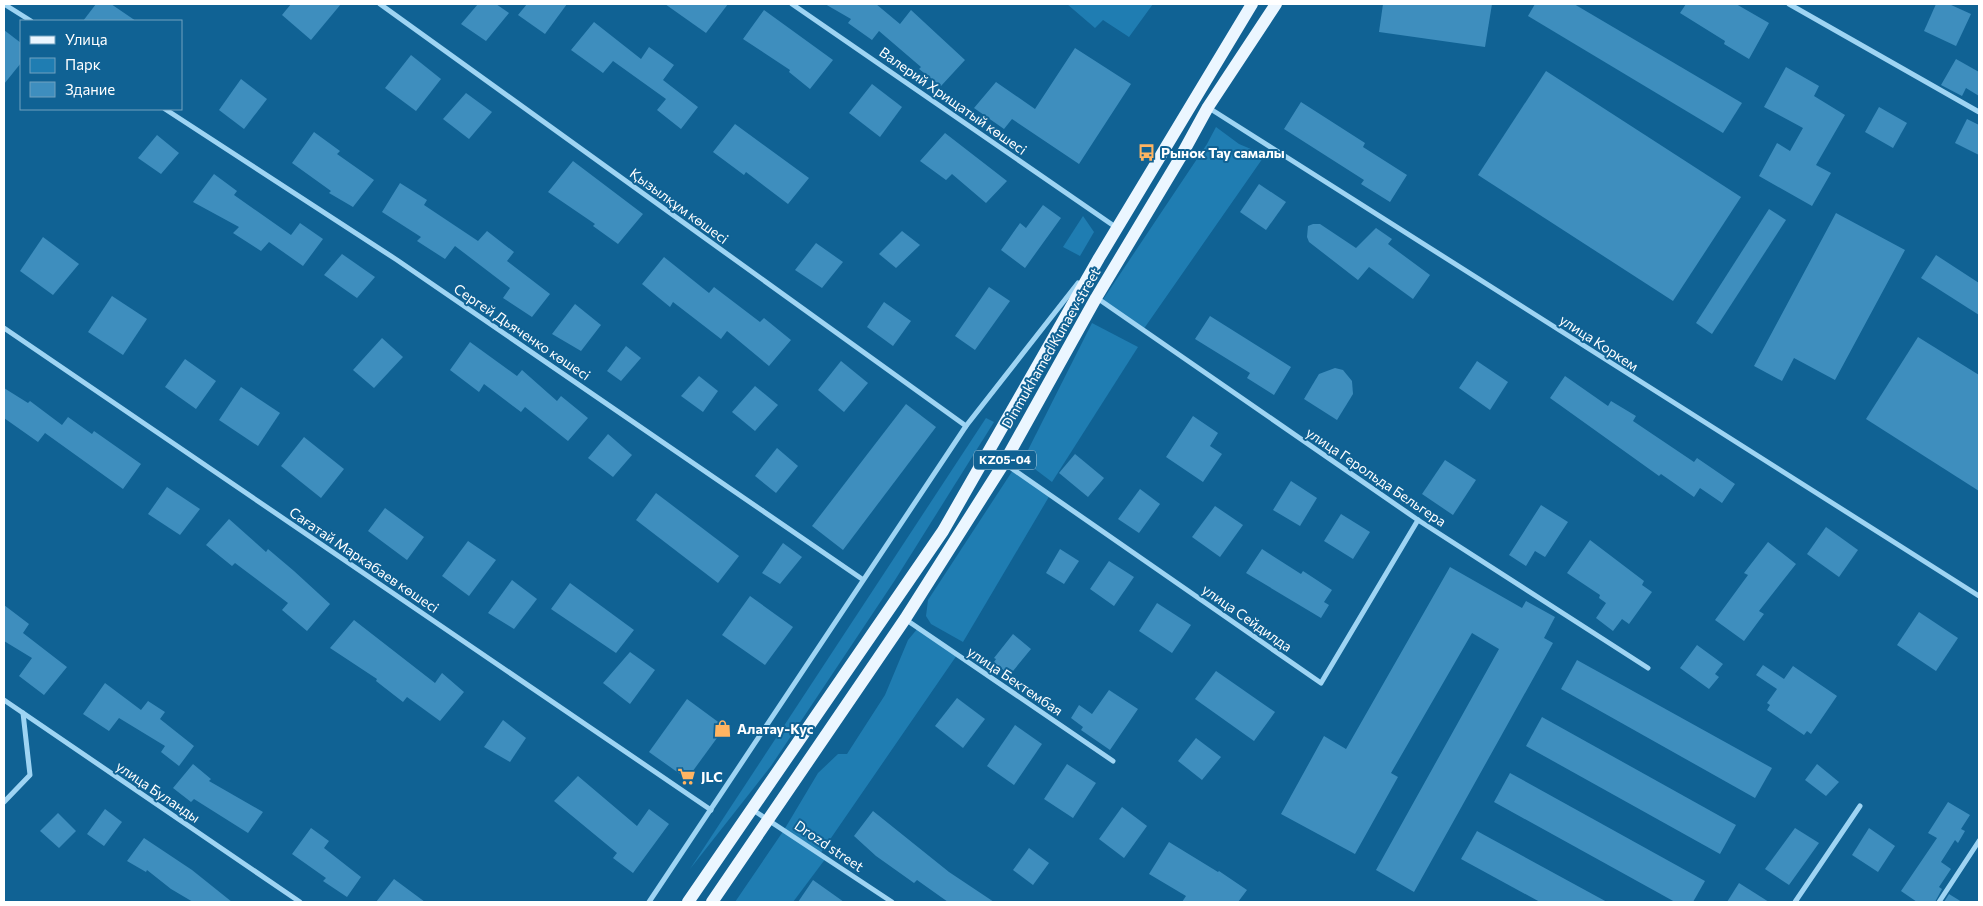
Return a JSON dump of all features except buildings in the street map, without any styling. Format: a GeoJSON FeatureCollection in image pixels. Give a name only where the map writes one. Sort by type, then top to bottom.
{"type":"FeatureCollection","features":[{"type":"Feature","properties":{"kind":"main road","name":"Dinmukhamed Kunaev street"},"geometry":{"type":"LineString","coordinates":[[688,902],[943,531],[1099,258],[1252,4]]}},
{"type":"Feature","properties":{"kind":"main road","name":"Dinmukhamed Kunaev street"},"geometry":{"type":"LineString","coordinates":[[712,902],[767,818],[905,619],[1004,463],[1096,298],[1180,158],[1208,107],[1276,4]]}},
{"type":"Feature","properties":{"kind":"street"},"geometry":{"type":"LineString","coordinates":[[4,4],[29,20]]}},
{"type":"Feature","properties":{"kind":"street","name":"Қызылқұм көшесі"},"geometry":{"type":"LineString","coordinates":[[380,4],[966,426]]}},
{"type":"Feature","properties":{"kind":"street","name":"Валерий Хрищатый көшесі"},"geometry":{"type":"LineString","coordinates":[[792,4],[1117,228]]}},
{"type":"Feature","properties":{"kind":"street"},"geometry":{"type":"LineString","coordinates":[[1789,4],[1979,112]]}},
{"type":"Feature","properties":{"kind":"street","name":"улица Коркем"},"geometry":{"type":"LineString","coordinates":[[1208,107],[1979,596]]}},
{"type":"Feature","properties":{"kind":"street","name":"Сергей Дьяченко көшесі"},"geometry":{"type":"LineString","coordinates":[[167,110],[397,260],[862,579]]}},
{"type":"Feature","properties":{"kind":"street"},"geometry":{"type":"LineString","coordinates":[[649,902],[862,579],[966,426],[1015,361],[1099,258]]}},
{"type":"Feature","properties":{"kind":"street","name":"улица Герольда Бельгера"},"geometry":{"type":"LineString","coordinates":[[1096,298],[1418,520],[1648,668]]}},
{"type":"Feature","properties":{"kind":"street","name":"Сағатай Маркабаев көшесі"},"geometry":{"type":"LineString","coordinates":[[4,328],[711,810]]}},
{"type":"Feature","properties":{"kind":"street","name":"улица Сейдилда"},"geometry":{"type":"LineString","coordinates":[[1004,463],[1321,683],[1418,520]]}},
{"type":"Feature","properties":{"kind":"street","name":"улица Бектембая"},"geometry":{"type":"LineString","coordinates":[[905,619],[1113,760]]}},
{"type":"Feature","properties":{"kind":"street","name":"улица Буланды"},"geometry":{"type":"LineString","coordinates":[[4,700],[300,902]]}},
{"type":"Feature","properties":{"kind":"street"},"geometry":{"type":"LineString","coordinates":[[4,802],[30,775],[22,713]]}},
{"type":"Feature","properties":{"kind":"street"},"geometry":{"type":"LineString","coordinates":[[1795,902],[1860,806]]}},
{"type":"Feature","properties":{"kind":"street","name":"Drozd street"},"geometry":{"type":"LineString","coordinates":[[753,810],[892,902]]}},
{"type":"Feature","properties":{"kind":"street"},"geometry":{"type":"LineString","coordinates":[[1939,902],[1979,842]]}},
{"type":"Feature","properties":{"kind":"green space"},"geometry":{"type":"Polygon","coordinates":[[[1067,4],[1153,4],[1129,37],[1103,20],[1095,28],[1067,4]]]}},
{"type":"Feature","properties":{"kind":"green space"},"geometry":{"type":"Polygon","coordinates":[[[1216,127],[1239,144],[1265,155],[1143,330],[1102,301],[1207,144],[1216,127]]]}},
{"type":"Feature","properties":{"kind":"green space"},"geometry":{"type":"Polygon","coordinates":[[[1083,216],[1094,232],[1080,256],[1063,247],[1083,216]]]}},
{"type":"Feature","properties":{"kind":"green space"},"geometry":{"type":"Polygon","coordinates":[[[1092,323],[1138,347],[1052,482],[1023,460],[1092,323]]]}},
{"type":"Feature","properties":{"kind":"green space"},"geometry":{"type":"Polygon","coordinates":[[[986,418],[994,422],[895,580],[771,766],[690,869],[986,418]]]}},
{"type":"Feature","properties":{"kind":"green space"},"geometry":{"type":"Polygon","coordinates":[[[1013,470],[1050,495],[963,642],[931,624],[926,616],[928,600],[1013,470]]]}},
{"type":"Feature","properties":{"kind":"green space"},"geometry":{"type":"Polygon","coordinates":[[[918,628],[957,655],[820,854],[826,858],[793,902],[735,902],[784,830],[818,773],[838,754],[847,754],[885,695],[908,640],[918,628]]]}},
{"type":"Feature","properties":{"kind":"place","name":"Рынок Тау самалы"},"geometry":{"type":"Point","coordinates":[1147,153]}},
{"type":"Feature","properties":{"kind":"place","name":"Алатау-Кус"},"geometry":{"type":"Point","coordinates":[723,729]}},
{"type":"Feature","properties":{"kind":"place","name":"JLC"},"geometry":{"type":"Point","coordinates":[687,777]}}]}
